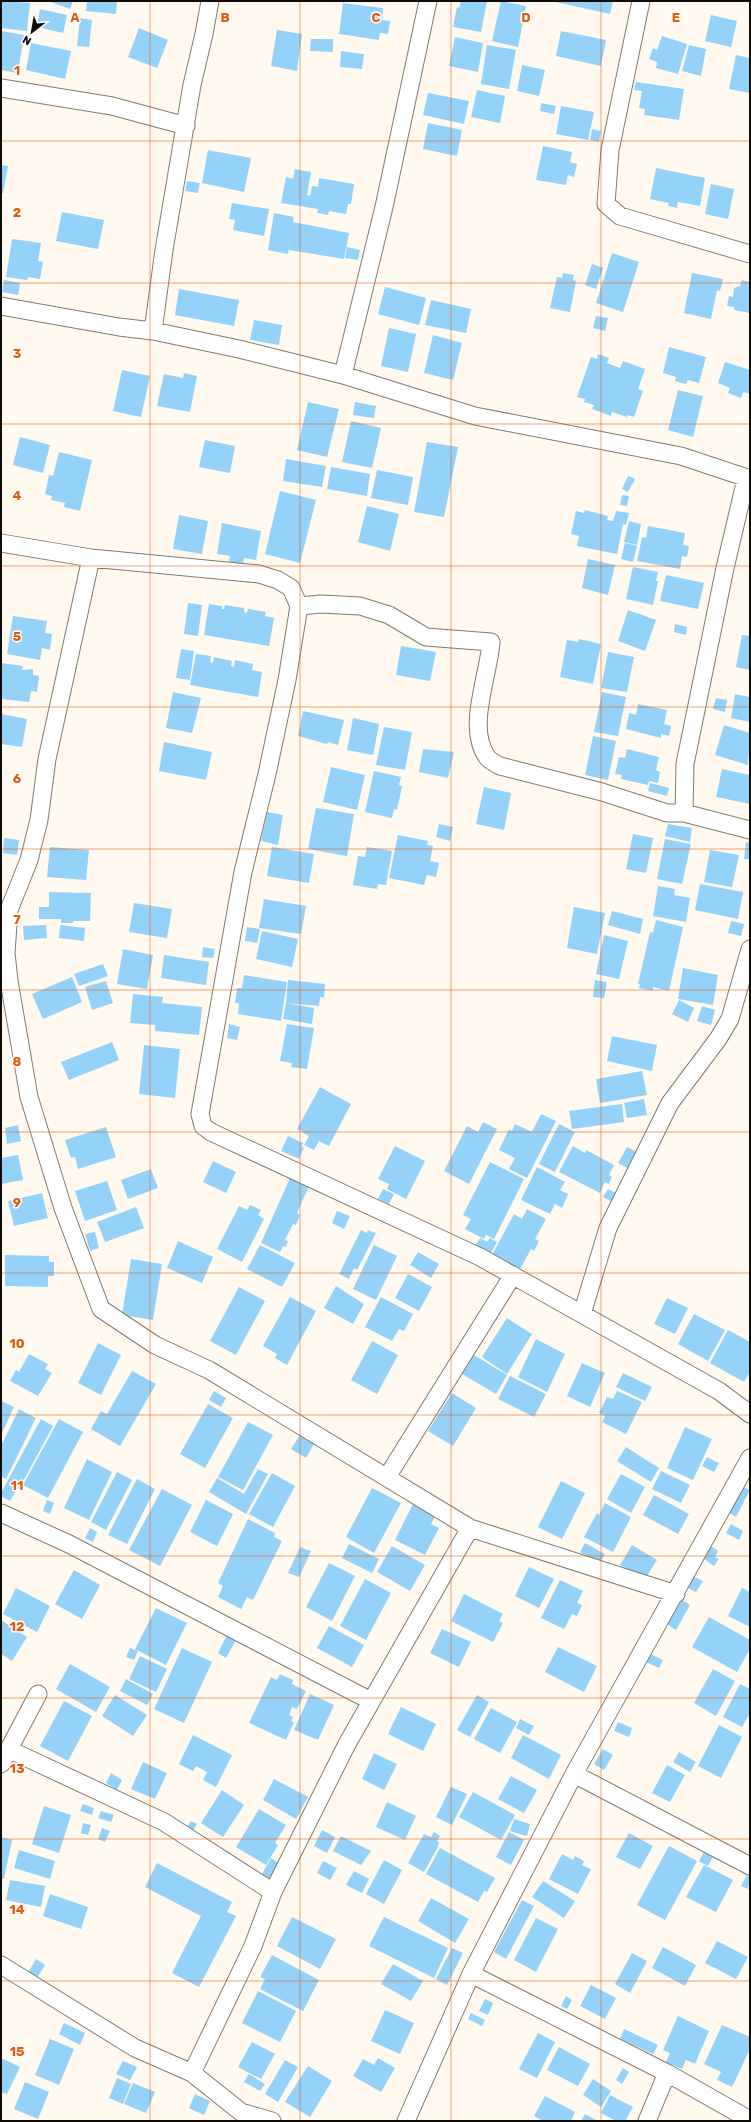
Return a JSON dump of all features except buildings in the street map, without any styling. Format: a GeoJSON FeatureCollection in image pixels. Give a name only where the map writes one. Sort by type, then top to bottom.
{"type":"FeatureCollection","features":[{"type":"Feature","properties":{"kind":"street"},"geometry":{"type":"LineString","coordinates":[[153,331],[164,250],[192,85],[210,1]]}},
{"type":"Feature","properties":{"kind":"street"},"geometry":{"type":"LineString","coordinates":[[343,375],[384,208],[428,1]]}},
{"type":"Feature","properties":{"kind":"street"},"geometry":{"type":"LineString","coordinates":[[641,1],[610,150],[606,204],[620,216],[750,254]]}},
{"type":"Feature","properties":{"kind":"street"},"geometry":{"type":"LineString","coordinates":[[1,88],[112,106],[186,126]]}},
{"type":"Feature","properties":{"kind":"street"},"geometry":{"type":"LineString","coordinates":[[1,306],[119,327],[153,331],[239,349],[343,375],[474,416],[681,456],[748,479],[725,568],[685,764],[684,813]]}},
{"type":"Feature","properties":{"kind":"street"},"geometry":{"type":"LineString","coordinates":[[1,543],[91,558],[259,574],[278,580],[291,588],[299,606],[287,680],[267,774],[243,872],[200,1114],[203,1126],[211,1132],[480,1257],[719,1391],[750,1414]]}},
{"type":"Feature","properties":{"kind":"street"},"geometry":{"type":"LineString","coordinates":[[91,558],[47,759],[39,820],[29,860],[9,910],[6,953],[8,981],[7,1006],[29,1097],[63,1208],[101,1309],[154,1345],[209,1370],[470,1528],[676,1594]]}},
{"type":"Feature","properties":{"kind":"street"},"geometry":{"type":"LineString","coordinates":[[299,606],[320,604],[360,606],[389,615],[426,636],[491,642],[479,716],[482,748],[488,759],[500,766],[602,792],[667,813],[684,813],[750,830]]}},
{"type":"Feature","properties":{"kind":"street"},"geometry":{"type":"LineString","coordinates":[[582,1314],[608,1228],[670,1103],[718,1039],[730,1019],[750,950]]}},
{"type":"Feature","properties":{"kind":"street"},"geometry":{"type":"LineString","coordinates":[[388,1477],[513,1275]]}},
{"type":"Feature","properties":{"kind":"street"},"geometry":{"type":"LineString","coordinates":[[406,2121],[472,1974],[574,1774],[676,1594],[750,1458]]}},
{"type":"Feature","properties":{"kind":"street"},"geometry":{"type":"LineString","coordinates":[[1,1513],[69,1544],[371,1701]]}},
{"type":"Feature","properties":{"kind":"street"},"geometry":{"type":"LineString","coordinates":[[192,2073],[253,1946],[274,1892],[346,1744],[470,1528]]}},
{"type":"Feature","properties":{"kind":"street"},"geometry":{"type":"LineString","coordinates":[[38,1694],[6,1757],[164,1822],[274,1892]]}},
{"type":"Feature","properties":{"kind":"street"},"geometry":{"type":"LineString","coordinates":[[574,1774],[750,1866]]}},
{"type":"Feature","properties":{"kind":"street"},"geometry":{"type":"LineString","coordinates":[[1,1965],[135,2048],[192,2073],[241,2112],[272,2121]]}},
{"type":"Feature","properties":{"kind":"street"},"geometry":{"type":"LineString","coordinates":[[472,1974],[667,2073],[750,2120]]}},
{"type":"Feature","properties":{"kind":"street"},"geometry":{"type":"LineString","coordinates":[[647,2121],[667,2073]]}}]}
